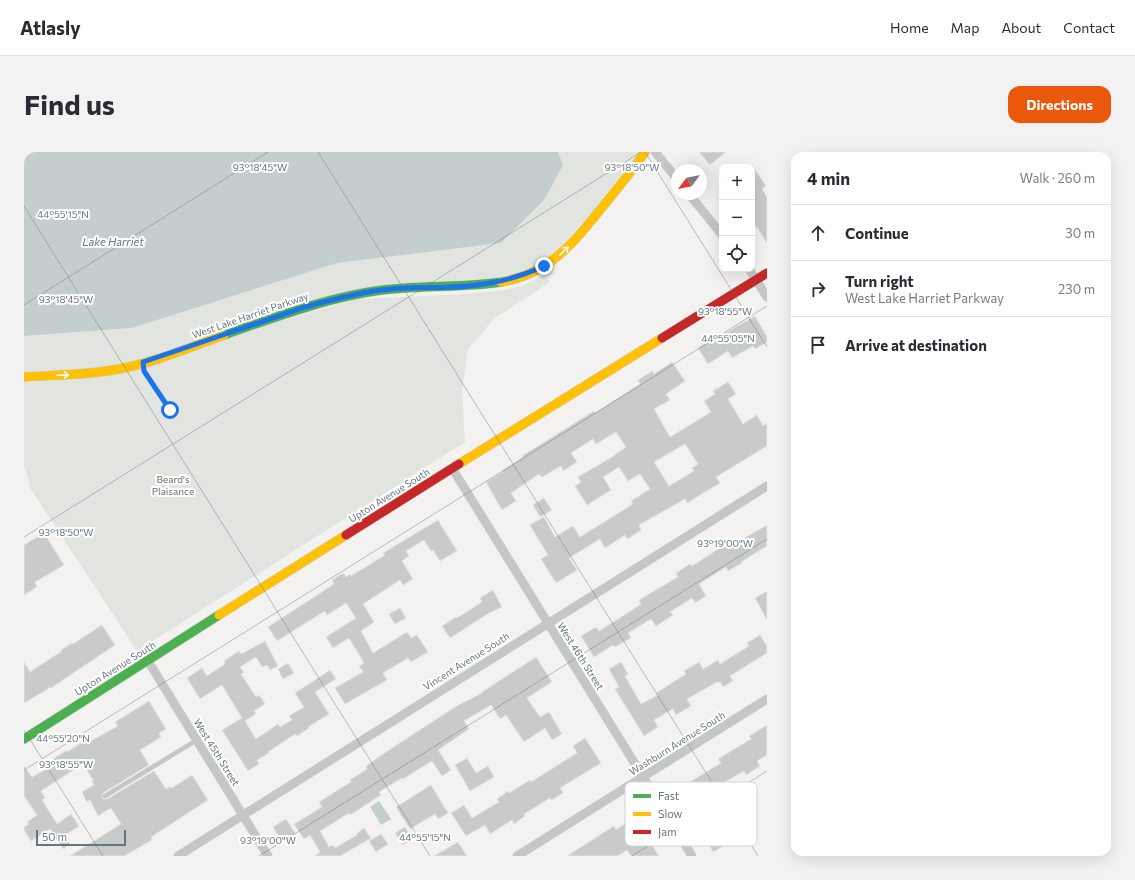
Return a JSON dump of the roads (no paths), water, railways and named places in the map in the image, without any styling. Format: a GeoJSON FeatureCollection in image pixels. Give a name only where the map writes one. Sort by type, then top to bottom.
{"type":"FeatureCollection","features":[{"type":"Feature","properties":{"kind":"street","name":"West Lake Harriet Parkway"},"geometry":{"type":"LineString","coordinates":[[24,377],[76,375],[114,370],[143,362],[305,307],[382,290],[467,286],[502,281],[522,276],[544,266],[563,252],[595,217],[636,166],[645,152]]}},
{"type":"Feature","properties":{"kind":"street"},"geometry":{"type":"LineString","coordinates":[[655,152],[671,172]]}},
{"type":"Feature","properties":{"kind":"street"},"geometry":{"type":"LineString","coordinates":[[694,200],[719,231]]}},
{"type":"Feature","properties":{"kind":"street"},"geometry":{"type":"LineString","coordinates":[[751,272],[767,297]]}},
{"type":"Feature","properties":{"kind":"street","name":"Upton Avenue South"},"geometry":{"type":"LineString","coordinates":[[24,739],[452,468],[767,273]]}},
{"type":"Feature","properties":{"kind":"street","name":"West 46th Street"},"geometry":{"type":"LineString","coordinates":[[452,468],[647,782]]}},
{"type":"Feature","properties":{"kind":"street","name":"Vincent Avenue South"},"geometry":{"type":"LineString","coordinates":[[178,856],[767,486]]}},
{"type":"Feature","properties":{"kind":"street","name":"West 45th Street"},"geometry":{"type":"LineString","coordinates":[[148,661],[268,856]]}},
{"type":"Feature","properties":{"kind":"street","name":"Washburn Avenue South"},"geometry":{"type":"LineString","coordinates":[[634,782],[767,699]]}},
{"type":"Feature","properties":{"kind":"street","name":"Washburn Avenue South"},"geometry":{"type":"LineString","coordinates":[[517,856],[625,787]]}},
{"type":"Feature","properties":{"kind":"street","name":"West 46th Street"},"geometry":{"type":"LineString","coordinates":[[686,846],[692,856]]}},
{"type":"Feature","properties":{"kind":"lane"},"geometry":{"type":"LineString","coordinates":[[143,362],[144,371],[170,410]]}},
{"type":"Feature","properties":{"kind":"lane"},"geometry":{"type":"LineString","coordinates":[[105,796],[197,740]]}},
{"type":"Feature","properties":{"kind":"water","name":"Lake Harriet"},"geometry":{"type":"Polygon","coordinates":[[[24,152],[558,152],[563,165],[544,200],[501,243],[337,263],[132,328],[24,336],[24,152]]]}},
{"type":"Feature","properties":{"kind":"water"},"geometry":{"type":"Polygon","coordinates":[[[379,801],[391,819],[381,825],[370,807],[379,801]]]}},
{"type":"Feature","properties":{"kind":"park label","name":"Beard's Plaisance"},"geometry":{"type":"Point","coordinates":[173,484]}}]}
